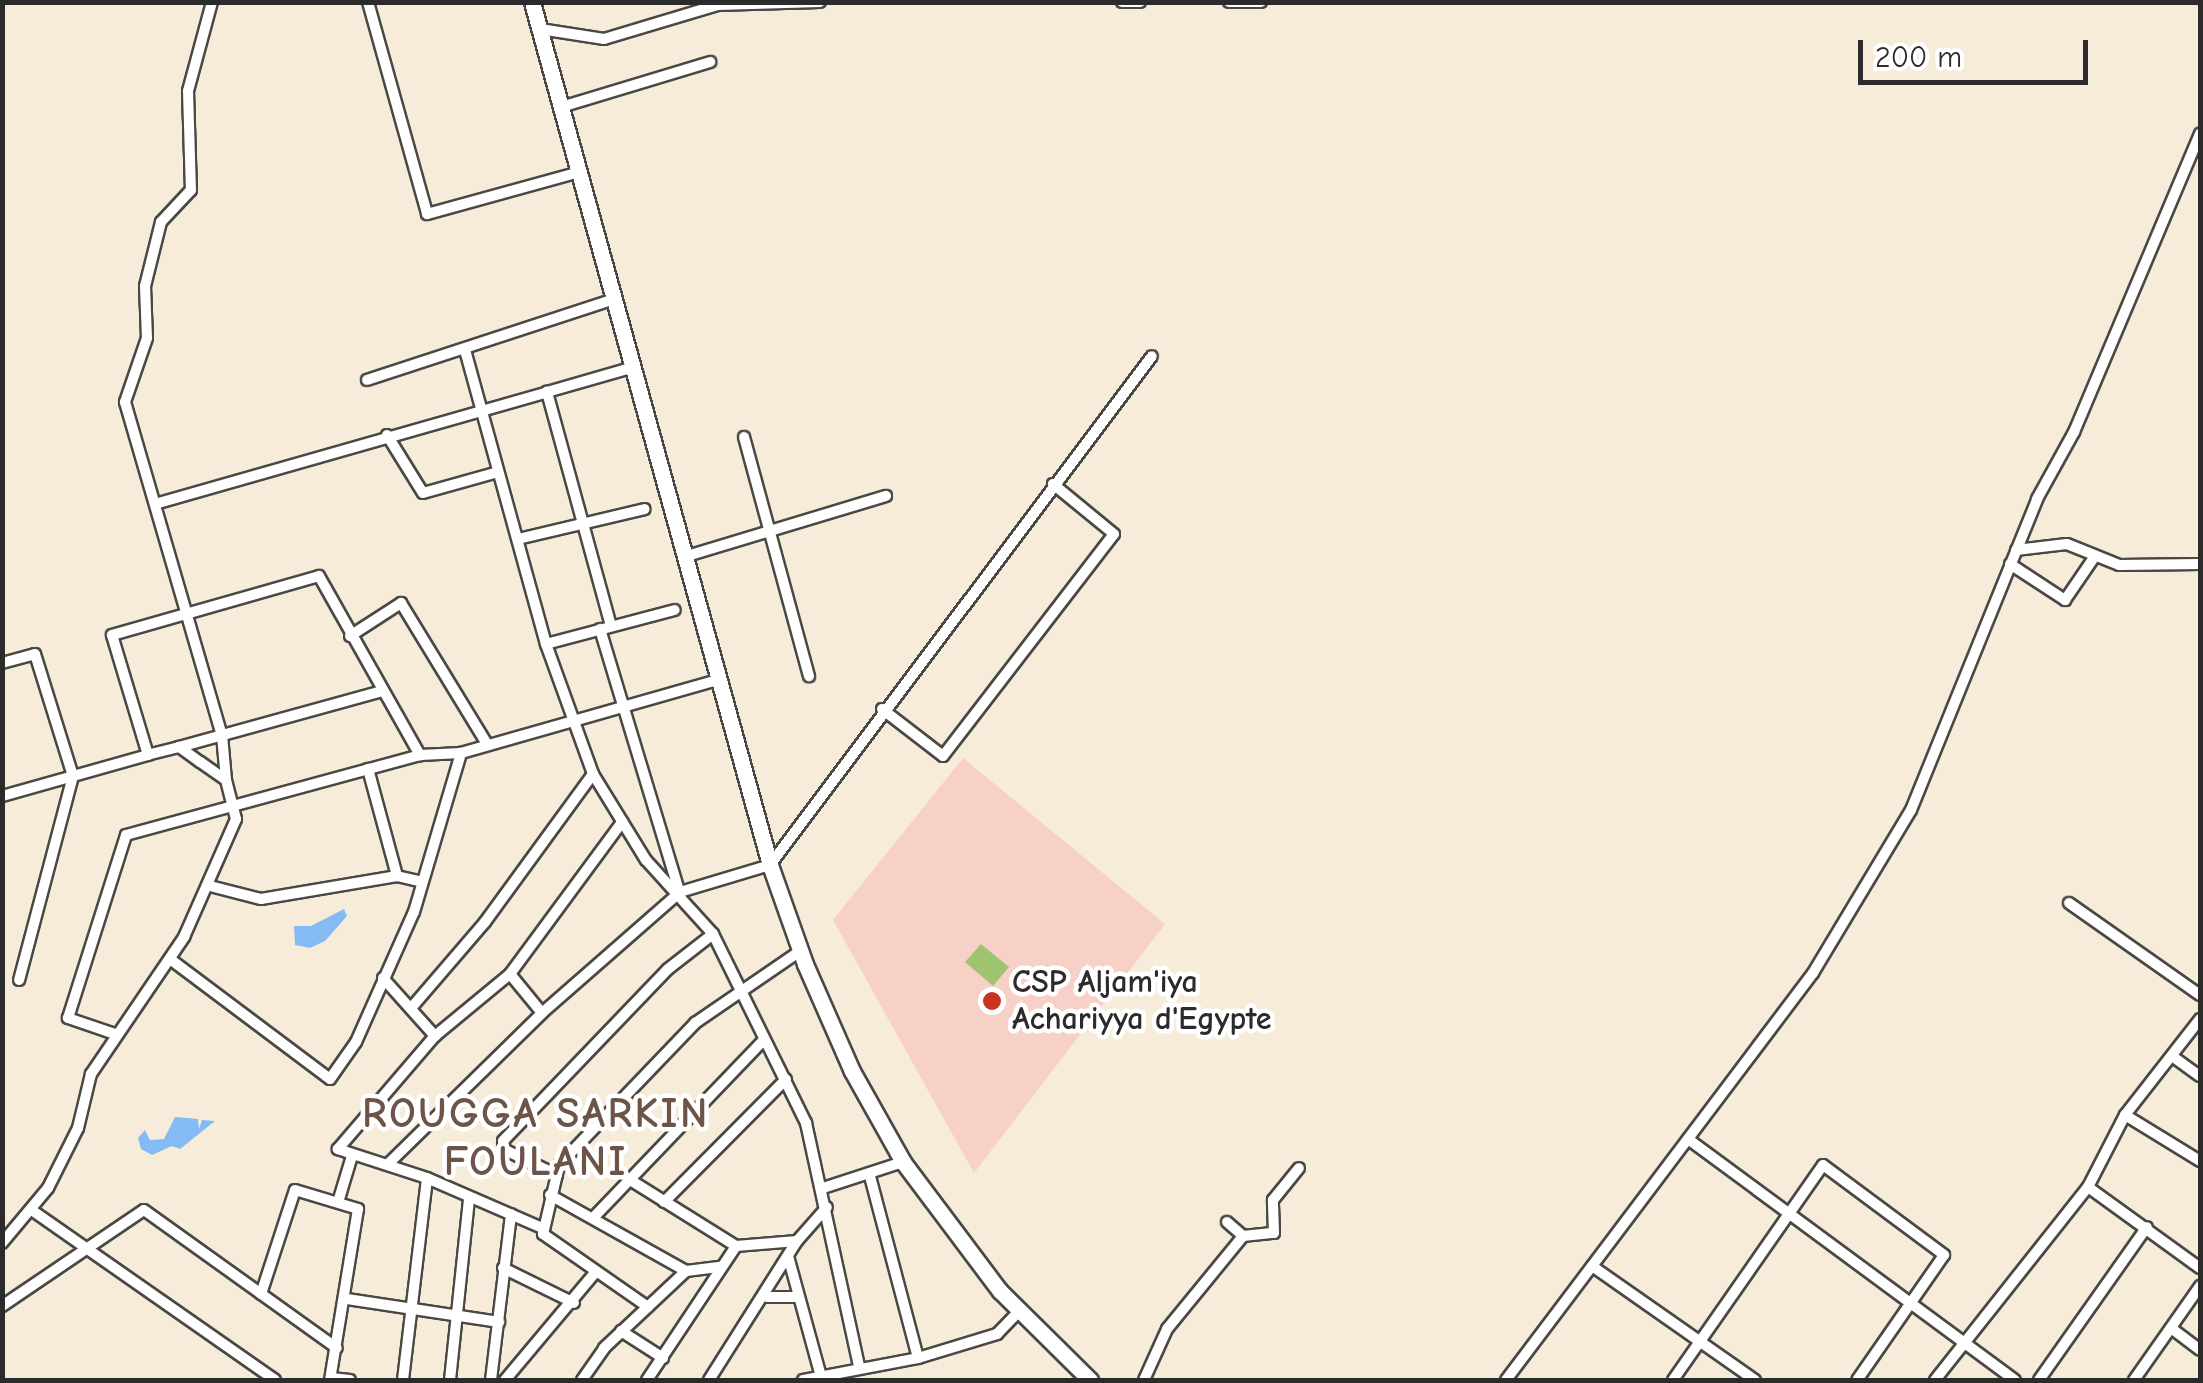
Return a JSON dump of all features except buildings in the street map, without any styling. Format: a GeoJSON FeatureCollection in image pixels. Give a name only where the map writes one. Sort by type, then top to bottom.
{"type":"FeatureCollection","features":[{"type":"Feature","properties":{"kind":"highway"},"geometry":{"type":"LineString","coordinates":[[532,2],[770,865],[800,952],[852,1071],[903,1162],[1019,1311],[1090,1380]]}},
{"type":"Feature","properties":{"kind":"street"},"geometry":{"type":"LineString","coordinates":[[2,1243],[33,1211],[65,1158],[91,1074],[170,959],[210,886],[236,818],[226,780],[222,735],[124,402],[147,338],[146,286],[161,222],[191,190],[188,90],[212,2]]}},
{"type":"Feature","properties":{"kind":"street"},"geometry":{"type":"LineString","coordinates":[[368,2],[427,214],[580,172]]}},
{"type":"Feature","properties":{"kind":"street"},"geometry":{"type":"LineString","coordinates":[[540,29],[604,38],[717,5],[820,2]]}},
{"type":"Feature","properties":{"kind":"street"},"geometry":{"type":"LineString","coordinates":[[1122,2],[1140,2]]}},
{"type":"Feature","properties":{"kind":"street"},"geometry":{"type":"LineString","coordinates":[[1229,2],[1260,2]]}},
{"type":"Feature","properties":{"kind":"street"},"geometry":{"type":"LineString","coordinates":[[561,107],[710,62]]}},
{"type":"Feature","properties":{"kind":"street"},"geometry":{"type":"LineString","coordinates":[[1506,1380],[1813,973],[1902,824],[2016,550],[2074,432],[2200,133]]}},
{"type":"Feature","properties":{"kind":"street"},"geometry":{"type":"LineString","coordinates":[[367,380],[615,299]]}},
{"type":"Feature","properties":{"kind":"street"},"geometry":{"type":"LineString","coordinates":[[465,350],[546,644],[569,717],[593,774],[654,870],[680,892],[713,934],[762,1042],[786,1079],[806,1123],[859,1366]]}},
{"type":"Feature","properties":{"kind":"street"},"geometry":{"type":"LineString","coordinates":[[388,1164],[542,1013],[680,892],[770,865],[882,708],[1152,356]]}},
{"type":"Feature","properties":{"kind":"street"},"geometry":{"type":"LineString","coordinates":[[155,504],[634,367]]}},
{"type":"Feature","properties":{"kind":"street"},"geometry":{"type":"LineString","coordinates":[[547,392],[606,628],[680,892]]}},
{"type":"Feature","properties":{"kind":"street"},"geometry":{"type":"LineString","coordinates":[[387,436],[423,494],[498,472]]}},
{"type":"Feature","properties":{"kind":"street"},"geometry":{"type":"LineString","coordinates":[[744,437],[809,676]]}},
{"type":"Feature","properties":{"kind":"street"},"geometry":{"type":"LineString","coordinates":[[882,708],[943,756],[1114,534],[1053,484]]}},
{"type":"Feature","properties":{"kind":"street"},"geometry":{"type":"LineString","coordinates":[[687,556],[886,496]]}},
{"type":"Feature","properties":{"kind":"street"},"geometry":{"type":"LineString","coordinates":[[518,540],[645,508]]}},
{"type":"Feature","properties":{"kind":"street"},"geometry":{"type":"LineString","coordinates":[[2016,550],[2067,544],[2095,556],[2142,567],[2200,564]]}},
{"type":"Feature","properties":{"kind":"street"},"geometry":{"type":"LineString","coordinates":[[2010,564],[2065,600],[2095,556]]}},
{"type":"Feature","properties":{"kind":"street"},"geometry":{"type":"LineString","coordinates":[[148,755],[112,635],[319,576],[420,755]]}},
{"type":"Feature","properties":{"kind":"street"},"geometry":{"type":"LineString","coordinates":[[350,636],[401,603],[487,744]]}},
{"type":"Feature","properties":{"kind":"street"},"geometry":{"type":"LineString","coordinates":[[546,644],[674,610]]}},
{"type":"Feature","properties":{"kind":"street"},"geometry":{"type":"LineString","coordinates":[[2,663],[35,654],[73,776],[19,980]]}},
{"type":"Feature","properties":{"kind":"street"},"geometry":{"type":"LineString","coordinates":[[115,1034],[68,1018],[126,835],[420,755],[461,753],[569,717],[720,678]]}},
{"type":"Feature","properties":{"kind":"street"},"geometry":{"type":"LineString","coordinates":[[2,796],[382,691]]}},
{"type":"Feature","properties":{"kind":"street"},"geometry":{"type":"LineString","coordinates":[[179,747],[226,780]]}},
{"type":"Feature","properties":{"kind":"street"},"geometry":{"type":"LineString","coordinates":[[170,959],[330,1079],[356,1042],[422,882],[461,753]]}},
{"type":"Feature","properties":{"kind":"street"},"geometry":{"type":"LineString","coordinates":[[368,770],[397,876]]}},
{"type":"Feature","properties":{"kind":"street"},"geometry":{"type":"LineString","coordinates":[[412,1007],[485,922],[593,774]]}},
{"type":"Feature","properties":{"kind":"street"},"geometry":{"type":"LineString","coordinates":[[622,822],[510,974],[436,1036],[338,1148],[352,1156],[427,1178],[540,1227],[548,1242],[648,1308]]}},
{"type":"Feature","properties":{"kind":"street"},"geometry":{"type":"LineString","coordinates":[[210,886],[261,899],[397,876],[422,882]]}},
{"type":"Feature","properties":{"kind":"street"},"geometry":{"type":"LineString","coordinates":[[2068,904],[2200,995]]}},
{"type":"Feature","properties":{"kind":"street"},"geometry":{"type":"LineString","coordinates":[[557,1175],[506,1150],[503,1141],[668,969],[713,934]]}},
{"type":"Feature","properties":{"kind":"street"},"geometry":{"type":"LineString","coordinates":[[540,1227],[570,1147],[695,1023],[800,952]]}},
{"type":"Feature","properties":{"kind":"street"},"geometry":{"type":"LineString","coordinates":[[510,974],[542,1013]]}},
{"type":"Feature","properties":{"kind":"street"},"geometry":{"type":"LineString","coordinates":[[383,978],[436,1036]]}},
{"type":"Feature","properties":{"kind":"street"},"geometry":{"type":"LineString","coordinates":[[1934,1380],[1960,1342],[2088,1187],[2124,1115],[2200,1019]]}},
{"type":"Feature","properties":{"kind":"street"},"geometry":{"type":"LineString","coordinates":[[593,1218],[627,1178],[762,1042]]}},
{"type":"Feature","properties":{"kind":"street"},"geometry":{"type":"LineString","coordinates":[[2172,1056],[2200,1076]]}},
{"type":"Feature","properties":{"kind":"street"},"geometry":{"type":"LineString","coordinates":[[664,1202],[786,1079]]}},
{"type":"Feature","properties":{"kind":"street"},"geometry":{"type":"LineString","coordinates":[[2124,1115],[2200,1161]]}},
{"type":"Feature","properties":{"kind":"street"},"geometry":{"type":"LineString","coordinates":[[1688,1139],[2014,1380]]}},
{"type":"Feature","properties":{"kind":"street"},"geometry":{"type":"LineString","coordinates":[[339,1199],[352,1156]]}},
{"type":"Feature","properties":{"kind":"street"},"geometry":{"type":"LineString","coordinates":[[823,1188],[903,1162]]}},
{"type":"Feature","properties":{"kind":"street"},"geometry":{"type":"LineString","coordinates":[[1673,1380],[1824,1166],[1944,1255],[1857,1380]]}},
{"type":"Feature","properties":{"kind":"street"},"geometry":{"type":"LineString","coordinates":[[1227,1222],[1243,1236],[1274,1234],[1273,1200],[1298,1168]]}},
{"type":"Feature","properties":{"kind":"street"},"geometry":{"type":"LineString","coordinates":[[869,1173],[918,1358]]}},
{"type":"Feature","properties":{"kind":"street"},"geometry":{"type":"LineString","coordinates":[[403,1380],[427,1178]]}},
{"type":"Feature","properties":{"kind":"street"},"geometry":{"type":"LineString","coordinates":[[627,1178],[736,1246],[796,1241]]}},
{"type":"Feature","properties":{"kind":"street"},"geometry":{"type":"LineString","coordinates":[[2088,1187],[2200,1268]]}},
{"type":"Feature","properties":{"kind":"street"},"geometry":{"type":"LineString","coordinates":[[261,1294],[295,1190],[339,1199],[358,1212],[347,1299],[331,1379],[350,1380]]}},
{"type":"Feature","properties":{"kind":"street"},"geometry":{"type":"LineString","coordinates":[[550,1195],[686,1271],[721,1267]]}},
{"type":"Feature","properties":{"kind":"street"},"geometry":{"type":"LineString","coordinates":[[450,1380],[468,1199]]}},
{"type":"Feature","properties":{"kind":"street"},"geometry":{"type":"LineString","coordinates":[[710,1380],[768,1297],[796,1241],[827,1207]]}},
{"type":"Feature","properties":{"kind":"street"},"geometry":{"type":"LineString","coordinates":[[2,1306],[144,1210],[336,1348]]}},
{"type":"Feature","properties":{"kind":"street"},"geometry":{"type":"LineString","coordinates":[[33,1211],[275,1380]]}},
{"type":"Feature","properties":{"kind":"street"},"geometry":{"type":"LineString","coordinates":[[490,1380],[510,1214]]}},
{"type":"Feature","properties":{"kind":"street"},"geometry":{"type":"LineString","coordinates":[[2039,1380],[2146,1227]]}},
{"type":"Feature","properties":{"kind":"street"},"geometry":{"type":"LineString","coordinates":[[1144,1380],[1167,1329],[1243,1236]]}},
{"type":"Feature","properties":{"kind":"street"},"geometry":{"type":"LineString","coordinates":[[647,1380],[736,1246]]}},
{"type":"Feature","properties":{"kind":"street"},"geometry":{"type":"LineString","coordinates":[[788,1255],[822,1378]]}},
{"type":"Feature","properties":{"kind":"street"},"geometry":{"type":"LineString","coordinates":[[1592,1266],[1756,1380]]}},
{"type":"Feature","properties":{"kind":"street"},"geometry":{"type":"LineString","coordinates":[[503,1268],[574,1303]]}},
{"type":"Feature","properties":{"kind":"street"},"geometry":{"type":"LineString","coordinates":[[582,1380],[621,1331],[686,1271]]}},
{"type":"Feature","properties":{"kind":"street"},"geometry":{"type":"LineString","coordinates":[[505,1380],[574,1303],[593,1275]]}},
{"type":"Feature","properties":{"kind":"street"},"geometry":{"type":"LineString","coordinates":[[2134,1380],[2200,1286]]}},
{"type":"Feature","properties":{"kind":"street"},"geometry":{"type":"LineString","coordinates":[[768,1297],[798,1297]]}},
{"type":"Feature","properties":{"kind":"street"},"geometry":{"type":"LineString","coordinates":[[347,1299],[500,1322]]}},
{"type":"Feature","properties":{"kind":"street"},"geometry":{"type":"LineString","coordinates":[[803,1380],[859,1366],[918,1358],[997,1334],[1019,1311]]}},
{"type":"Feature","properties":{"kind":"street"},"geometry":{"type":"LineString","coordinates":[[2171,1328],[2200,1350]]}},
{"type":"Feature","properties":{"kind":"street"},"geometry":{"type":"LineString","coordinates":[[621,1331],[663,1358]]}},
{"type":"Feature","properties":{"kind":"shaded area","name":"CSP Aljam'iya Achariyya d'Egypte"},"geometry":{"type":"Polygon","coordinates":[[[963,758],[1165,924],[974,1173],[833,920],[963,758]]]}},
{"type":"Feature","properties":{"kind":"green space"},"geometry":{"type":"Polygon","coordinates":[[[981,944],[1009,967],[993,986],[965,962],[981,944]]]}},
{"type":"Feature","properties":{"kind":"water"},"geometry":{"type":"Polygon","coordinates":[[[344,909],[347,916],[325,941],[310,948],[295,945],[294,926],[311,926],[344,909]]]}},
{"type":"Feature","properties":{"kind":"water"},"geometry":{"type":"Polygon","coordinates":[[[175,1117],[198,1119],[199,1129],[202,1120],[215,1121],[180,1149],[172,1146],[152,1155],[141,1149],[138,1138],[145,1130],[150,1140],[164,1139],[175,1117]]]}},
{"type":"Feature","properties":{"kind":"place","name":"CSP Aljam'iya Achariyya d'Egypte"},"geometry":{"type":"Point","coordinates":[992,1001]}},
{"type":"Feature","properties":{"kind":"district","name":"ROUGGA SARKIN FOULANI"},"geometry":{"type":"Point","coordinates":[536,1138]}}]}
